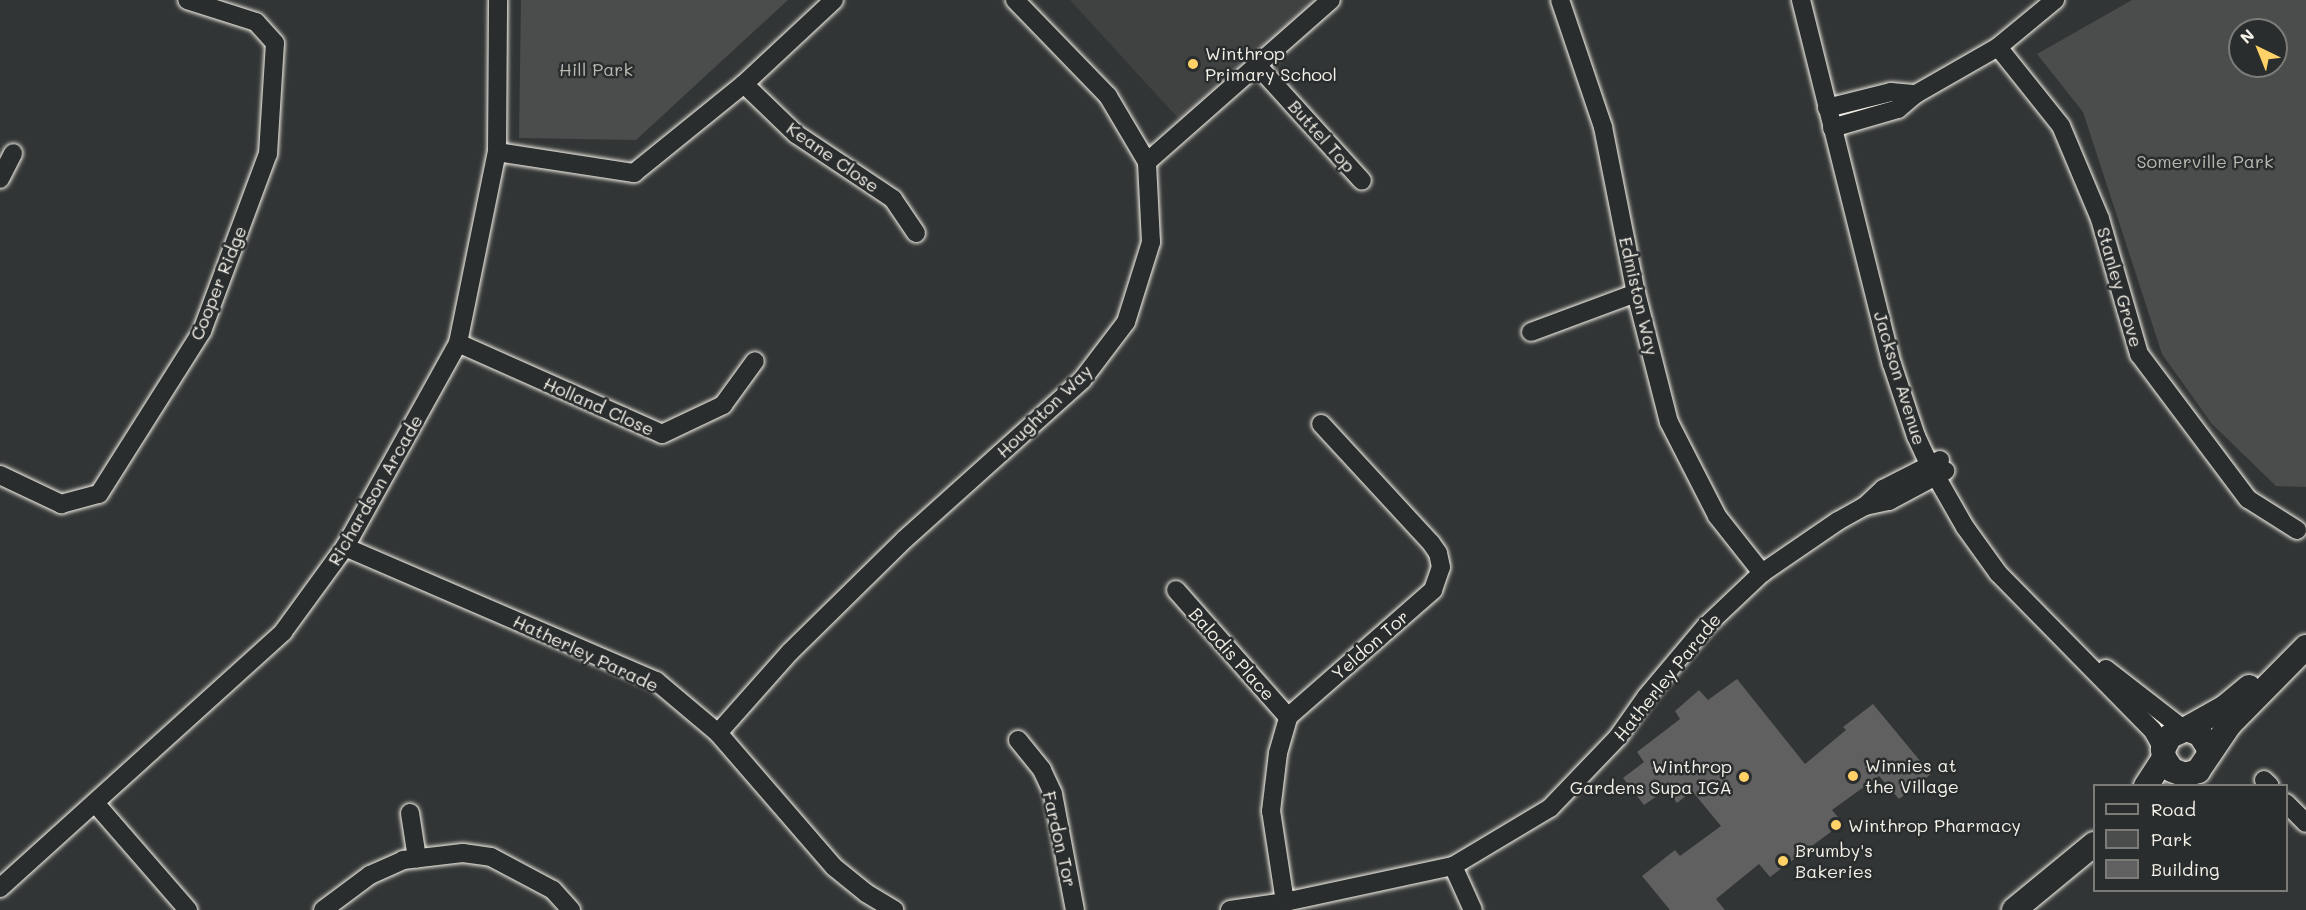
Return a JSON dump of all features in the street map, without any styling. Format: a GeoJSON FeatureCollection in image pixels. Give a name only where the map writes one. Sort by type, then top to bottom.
{"type":"FeatureCollection","features":[{"type":"Feature","properties":{"kind":"main road"},"geometry":{"type":"LineString","coordinates":[[2147,784],[2164,754],[2170,736],[2238,696],[2306,627]]}},
{"type":"Feature","properties":{"kind":"main road"},"geometry":{"type":"LineString","coordinates":[[2164,754],[2179,780],[2198,771],[2230,724],[2306,647]]}},
{"type":"Feature","properties":{"kind":"main road"},"geometry":{"type":"LineString","coordinates":[[2185,729],[2194,731],[2205,740],[2208,754]]}},
{"type":"Feature","properties":{"kind":"main road"},"geometry":{"type":"LineString","coordinates":[[2014,910],[2093,845]]}},
{"type":"Feature","properties":{"kind":"main road"},"geometry":{"type":"LineString","coordinates":[[2036,910],[2093,862]]}},
{"type":"Feature","properties":{"kind":"street","name":"Cooper Ridge"},"geometry":{"type":"LineString","coordinates":[[0,475],[61,504],[99,494],[202,331],[268,154],[275,43],[256,22],[187,0]]}},
{"type":"Feature","properties":{"kind":"street","name":"Richardson Arcade"},"geometry":{"type":"LineString","coordinates":[[0,888],[283,632],[345,547],[458,343],[497,152],[498,0]]}},
{"type":"Feature","properties":{"kind":"street"},"geometry":{"type":"LineString","coordinates":[[497,152],[634,173],[744,84],[834,0]]}},
{"type":"Feature","properties":{"kind":"street","name":"Houghton Way"},"geometry":{"type":"LineString","coordinates":[[718,733],[790,652],[905,539],[1082,380],[1126,322],[1151,242],[1147,162],[1108,96],[1015,0]]}},
{"type":"Feature","properties":{"kind":"street"},"geometry":{"type":"LineString","coordinates":[[1147,162],[1331,0]]}},
{"type":"Feature","properties":{"kind":"street","name":"Edmiston Way"},"geometry":{"type":"LineString","coordinates":[[1560,0],[1603,127],[1636,293],[1670,422],[1717,516],[1762,573]]}},
{"type":"Feature","properties":{"kind":"street","name":"Jackson Avenue"},"geometry":{"type":"LineString","coordinates":[[1801,0],[1833,106]]}},
{"type":"Feature","properties":{"kind":"street","name":"Jackson Avenue"},"geometry":{"type":"LineString","coordinates":[[1813,0],[1833,106],[1892,364],[1916,436],[2006,565],[2105,668],[2185,729]]}},
{"type":"Feature","properties":{"kind":"street"},"geometry":{"type":"LineString","coordinates":[[1838,127],[1898,110],[1916,94],[1998,47],[2055,0]]}},
{"type":"Feature","properties":{"kind":"street","name":"Stanley Grove"},"geometry":{"type":"LineString","coordinates":[[1998,47],[2061,126],[2100,219],[2139,354],[2248,499],[2297,530]]}},
{"type":"Feature","properties":{"kind":"street","name":"Buttel Top"},"geometry":{"type":"LineString","coordinates":[[1257,65],[1362,181]]}},
{"type":"Feature","properties":{"kind":"street","name":"Keane Close"},"geometry":{"type":"LineString","coordinates":[[744,84],[796,134],[893,199],[916,233]]}},
{"type":"Feature","properties":{"kind":"street"},"geometry":{"type":"LineString","coordinates":[[1833,106],[1891,92],[1916,94]]}},
{"type":"Feature","properties":{"kind":"street"},"geometry":{"type":"LineString","coordinates":[[0,179],[13,153]]}},
{"type":"Feature","properties":{"kind":"street"},"geometry":{"type":"LineString","coordinates":[[1531,332],[1636,293]]}},
{"type":"Feature","properties":{"kind":"street","name":"Holland Close"},"geometry":{"type":"LineString","coordinates":[[458,343],[662,434],[723,405],[755,361]]}},
{"type":"Feature","properties":{"kind":"street","name":"Yeldon Tor"},"geometry":{"type":"LineString","coordinates":[[1288,717],[1433,590],[1441,567],[1438,553],[1431,543],[1321,424]]}},
{"type":"Feature","properties":{"kind":"street","name":"Jackson Avenue"},"geometry":{"type":"LineString","coordinates":[[1938,468],[1965,527],[1998,573],[2153,731],[2164,754]]}},
{"type":"Feature","properties":{"kind":"street","name":"Hatherley Parade"},"geometry":{"type":"LineString","coordinates":[[1230,910],[1285,902],[1453,866],[1550,808],[1618,737],[1646,697],[1705,627],[1762,573],[1838,521],[1865,506],[1889,501],[1938,468]]}},
{"type":"Feature","properties":{"kind":"street","name":"Hatherley Parade"},"geometry":{"type":"LineString","coordinates":[[345,547],[656,681],[718,733],[834,867],[866,893],[894,910]]}},
{"type":"Feature","properties":{"kind":"street","name":"Balodis Place"},"geometry":{"type":"LineString","coordinates":[[1176,590],[1288,717]]}},
{"type":"Feature","properties":{"kind":"street"},"geometry":{"type":"LineString","coordinates":[[1285,902],[1271,811],[1278,753],[1288,717]]}},
{"type":"Feature","properties":{"kind":"street","name":"Fardon Tor"},"geometry":{"type":"LineString","coordinates":[[1018,740],[1041,770],[1053,794],[1076,910]]}},
{"type":"Feature","properties":{"kind":"street"},"geometry":{"type":"LineString","coordinates":[[95,803],[188,910]]}},
{"type":"Feature","properties":{"kind":"street"},"geometry":{"type":"LineString","coordinates":[[2288,804],[2306,823]]}},
{"type":"Feature","properties":{"kind":"street"},"geometry":{"type":"LineString","coordinates":[[410,813],[417,858]]}},
{"type":"Feature","properties":{"kind":"street"},"geometry":{"type":"LineString","coordinates":[[323,910],[370,875],[417,858],[463,852],[491,857],[553,890],[571,910]]}},
{"type":"Feature","properties":{"kind":"street"},"geometry":{"type":"LineString","coordinates":[[1453,866],[1473,910]]}},
{"type":"Feature","properties":{"kind":"shaded area","name":"Winthrop Primary School"},"geometry":{"type":"Polygon","coordinates":[[[1070,0],[1329,0],[1188,129],[1070,0]]]}},
{"type":"Feature","properties":{"kind":"green space","name":"Hill Park"},"geometry":{"type":"Polygon","coordinates":[[[521,0],[788,0],[636,140],[519,138],[521,0]]]}},
{"type":"Feature","properties":{"kind":"green space","name":"Somerville Park"},"geometry":{"type":"Polygon","coordinates":[[[2132,0],[2306,0],[2306,487],[2276,486],[2212,424],[2162,354],[2083,112],[2037,54],[2132,0]]]}},
{"type":"Feature","properties":{"kind":"building"},"geometry":{"type":"Polygon","coordinates":[[[1737,679],[1805,764],[1846,730],[1843,727],[1873,704],[1931,774],[1899,799],[1879,776],[1832,810],[1843,823],[1770,877],[1759,864],[1716,899],[1725,910],[1670,910],[1642,876],[1675,850],[1680,856],[1721,826],[1692,791],[1677,803],[1667,789],[1644,805],[1623,778],[1644,762],[1637,752],[1680,719],[1675,711],[1699,690],[1708,700],[1737,679]]]}},
{"type":"Feature","properties":{"kind":"place","name":"Winthrop Primary School"},"geometry":{"type":"Point","coordinates":[1193,64]}},
{"type":"Feature","properties":{"kind":"place","name":"Winnies at the Village"},"geometry":{"type":"Point","coordinates":[1853,776]}},
{"type":"Feature","properties":{"kind":"place","name":"Winthrop Gardens Supa IGA"},"geometry":{"type":"Point","coordinates":[1744,777]}},
{"type":"Feature","properties":{"kind":"place","name":"Winthrop Pharmacy"},"geometry":{"type":"Point","coordinates":[1836,825]}},
{"type":"Feature","properties":{"kind":"place","name":"Brumby's Bakeries"},"geometry":{"type":"Point","coordinates":[1783,861]}}]}
